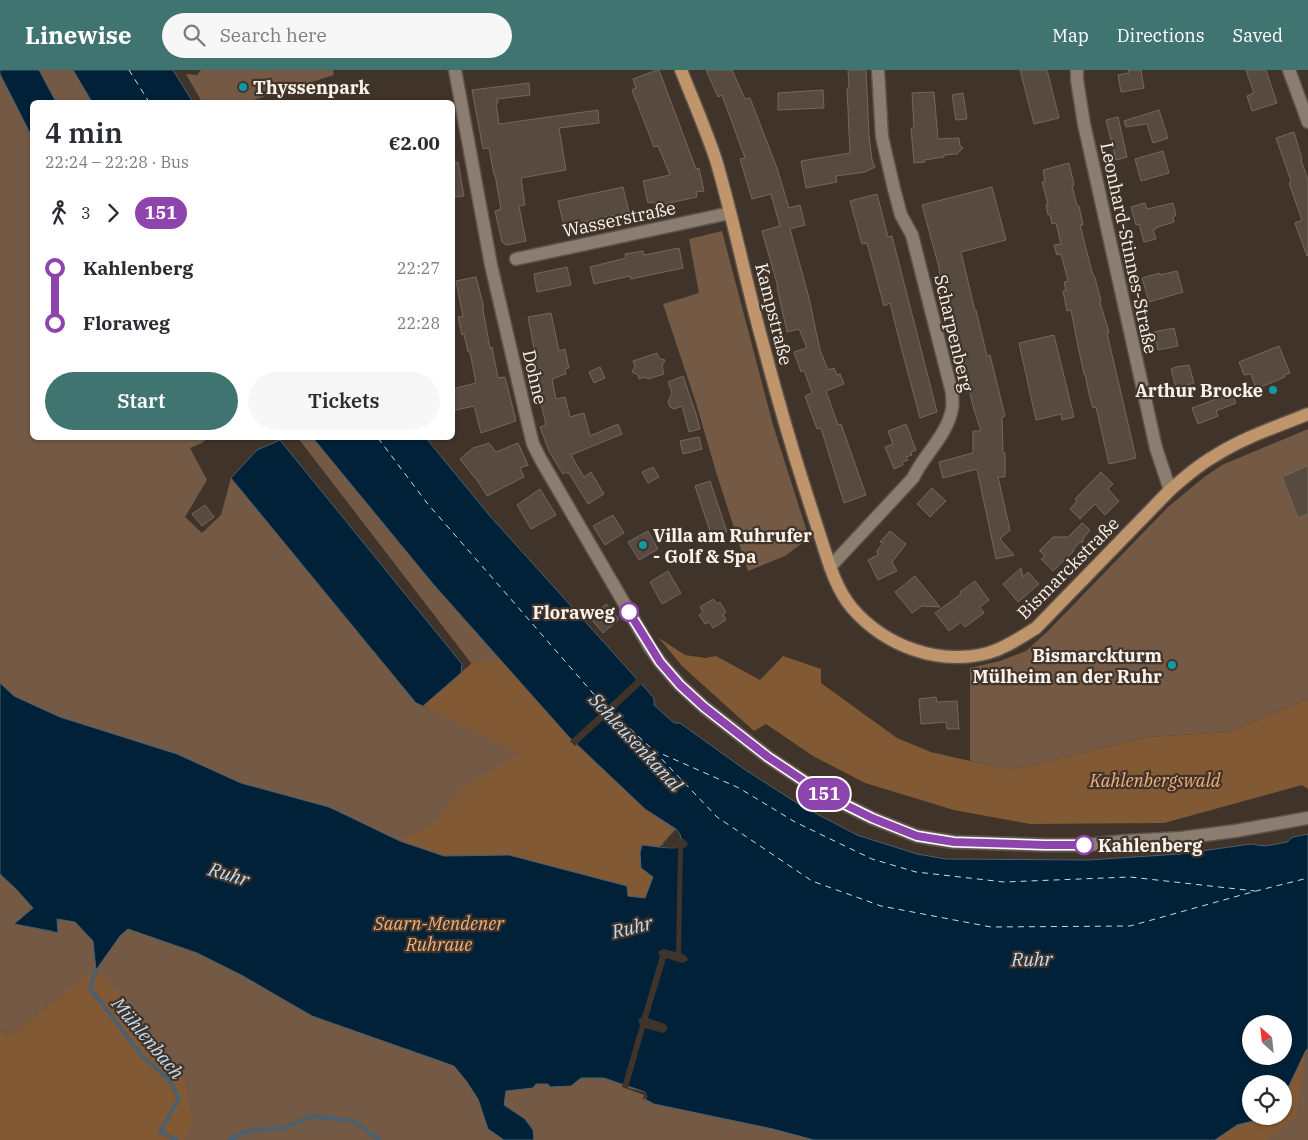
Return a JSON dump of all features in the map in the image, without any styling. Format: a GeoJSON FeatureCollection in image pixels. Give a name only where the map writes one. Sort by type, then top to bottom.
{"type":"FeatureCollection","features":[{"type":"Feature","properties":{"kind":"main road","name":"Kampstraße"},"geometry":{"type":"LineString","coordinates":[[681,70],[715,159],[790,440],[830,567]]}},
{"type":"Feature","properties":{"kind":"main road","name":"Bismarckstraße"},"geometry":{"type":"LineString","coordinates":[[830,567],[841,591],[863,620],[902,646],[930,655],[958,657],[988,653],[1012,643],[1036,628],[1170,490],[1187,475],[1213,457],[1237,444],[1308,414]]}},
{"type":"Feature","properties":{"kind":"street","name":"Dohne"},"geometry":{"type":"LineString","coordinates":[[455,70],[491,265],[533,444],[629,612],[660,662],[680,685],[704,707],[768,757],[822,793],[872,818],[917,836],[954,842],[1087,845],[1181,838],[1308,818]]}},
{"type":"Feature","properties":{"kind":"street","name":"Scharpenberg"},"geometry":{"type":"LineString","coordinates":[[830,567],[913,478],[918,467],[938,440],[952,409],[952,393],[912,235],[901,215],[882,137],[878,70]]}},
{"type":"Feature","properties":{"kind":"street","name":"Leonhard-Stinnes-Straße"},"geometry":{"type":"LineString","coordinates":[[1078,70],[1077,80],[1084,124],[1156,448],[1170,490]]}},
{"type":"Feature","properties":{"kind":"street"},"geometry":{"type":"LineString","coordinates":[[1289,70],[1308,122]]}},
{"type":"Feature","properties":{"kind":"street","name":"Wasserstraße"},"geometry":{"type":"LineString","coordinates":[[516,259],[730,214]]}},
{"type":"Feature","properties":{"kind":"green space","name":"Saarn-Mendener Ruhraue"},"geometry":{"type":"Polygon","coordinates":[[[0,70],[73,70],[91,100],[30,100],[30,440],[205,440],[190,448],[207,480],[185,517],[202,533],[221,515],[231,478],[416,703],[431,710],[481,676],[300,440],[315,440],[434,585],[569,737],[676,829],[663,843],[667,939],[1308,973],[1308,1140],[51,1140],[66,991],[8,1037],[0,1029],[0,874],[33,908],[14,924],[58,933],[57,919],[75,922],[0,780],[0,70]]]}},
{"type":"Feature","properties":{"kind":"green space","name":"Thyssenpark"},"geometry":{"type":"Polygon","coordinates":[[[201,70],[333,70],[334,75],[253,100],[201,100],[186,74],[197,75],[201,70]]]}},
{"type":"Feature","properties":{"kind":"green space"},"geometry":{"type":"Polygon","coordinates":[[[722,231],[773,425],[809,538],[785,556],[748,571],[663,304],[699,293],[689,239],[722,231]]]}},
{"type":"Feature","properties":{"kind":"green space"},"geometry":{"type":"Polygon","coordinates":[[[1308,429],[1308,699],[1229,732],[1147,737],[1013,770],[970,761],[970,668],[1000,661],[1026,651],[1048,631],[1168,507],[1203,478],[1222,465],[1308,429]]]}},
{"type":"Feature","properties":{"kind":"green space","name":"Kahlenbergswald"},"geometry":{"type":"Polygon","coordinates":[[[659,638],[685,655],[705,658],[716,656],[760,680],[783,656],[821,669],[821,683],[897,738],[931,752],[1013,770],[1147,737],[1229,732],[1308,699],[1308,789],[1302,785],[1164,823],[1030,824],[954,810],[865,783],[813,756],[766,724],[754,731],[682,666],[659,638]]]}},
{"type":"Feature","properties":{"kind":"green space"},"geometry":{"type":"Polygon","coordinates":[[[500,658],[645,809],[672,831],[659,847],[642,845],[653,876],[645,898],[628,896],[627,886],[509,855],[444,856],[400,841],[437,822],[460,788],[519,754],[423,706],[472,663],[498,661],[500,658]]]}},
{"type":"Feature","properties":{"kind":"green space"},"geometry":{"type":"Polygon","coordinates":[[[86,975],[105,976],[184,1076],[192,1122],[184,1140],[0,1140],[0,1029],[8,1037],[86,975]]]}},
{"type":"Feature","properties":{"kind":"green space"},"geometry":{"type":"Polygon","coordinates":[[[1306,1050],[1296,1116],[1292,1119],[1292,1079],[1306,1050]]]}},
{"type":"Feature","properties":{"kind":"green space"},"geometry":{"type":"Polygon","coordinates":[[[1237,1125],[1285,1125],[1266,1140],[1215,1140],[1237,1125]]]}},
{"type":"Feature","properties":{"kind":"water"},"geometry":{"type":"Polygon","coordinates":[[[0,70],[39,70],[55,100],[30,100],[30,133],[0,74],[0,70]]]}},
{"type":"Feature","properties":{"kind":"water"},"geometry":{"type":"Polygon","coordinates":[[[73,70],[173,70],[192,100],[91,100],[73,70]]]}},
{"type":"Feature","properties":{"kind":"water"},"geometry":{"type":"Polygon","coordinates":[[[280,440],[462,664],[461,673],[423,706],[416,703],[231,478],[257,450],[280,440]]]}},
{"type":"Feature","properties":{"kind":"water","name":"Saarn-Mendener Ruhraue"},"geometry":{"type":"Polygon","coordinates":[[[315,440],[428,440],[490,516],[654,698],[654,705],[674,723],[680,723],[744,769],[800,805],[857,835],[917,854],[946,859],[1089,860],[1180,854],[1251,844],[1265,846],[1287,842],[1293,837],[1308,834],[1308,1049],[1292,1079],[1292,1075],[1242,1075],[1242,1124],[1237,1125],[1215,1140],[814,1140],[773,1129],[654,1104],[645,1099],[647,1097],[645,1092],[604,1078],[581,1078],[571,1086],[550,1087],[548,1084],[536,1084],[533,1088],[506,1091],[504,1105],[525,1119],[533,1130],[534,1140],[504,1140],[488,1129],[478,1099],[454,1066],[312,1016],[243,976],[197,953],[128,929],[120,936],[96,970],[93,941],[75,922],[57,919],[58,933],[14,924],[33,908],[0,874],[0,683],[14,696],[60,717],[177,754],[241,783],[329,807],[400,841],[444,856],[509,855],[627,886],[628,896],[645,898],[653,877],[641,868],[640,853],[642,845],[672,848],[687,845],[681,839],[676,829],[645,809],[569,737],[434,585],[315,440]]]}},
{"type":"Feature","properties":{"kind":"pier"},"geometry":{"type":"Polygon","coordinates":[[[638,678],[643,683],[575,746],[570,741],[638,678]]]}},
{"type":"Feature","properties":{"kind":"pier"},"geometry":{"type":"Polygon","coordinates":[[[678,837],[688,843],[683,848],[681,953],[688,959],[682,963],[666,958],[648,1018],[665,1024],[667,1030],[663,1033],[645,1028],[628,1088],[645,1092],[647,1097],[643,1100],[644,1095],[622,1087],[640,1025],[638,1020],[642,1017],[660,956],[658,953],[663,949],[676,952],[678,848],[659,847],[662,845],[684,845],[685,843],[679,841],[678,837]]]}},
{"type":"Feature","properties":{"kind":"building"},"geometry":{"type":"Polygon","coordinates":[[[659,70],[696,169],[699,168],[704,191],[696,192],[697,197],[655,206],[654,202],[648,203],[643,181],[670,175],[658,146],[654,147],[632,90],[636,88],[633,79],[659,70]]]}},
{"type":"Feature","properties":{"kind":"building"},"geometry":{"type":"Polygon","coordinates":[[[706,70],[732,70],[745,99],[750,98],[777,168],[789,208],[800,205],[805,225],[790,229],[809,298],[820,350],[828,370],[834,368],[837,375],[840,374],[844,384],[826,391],[838,425],[841,424],[866,495],[844,503],[821,428],[817,429],[805,396],[812,393],[804,370],[801,372],[794,352],[807,348],[799,329],[787,332],[778,287],[762,231],[780,226],[771,194],[752,199],[740,159],[745,158],[722,95],[718,97],[706,70]]]}},
{"type":"Feature","properties":{"kind":"building"},"geometry":{"type":"Polygon","coordinates":[[[848,70],[866,70],[869,135],[872,160],[875,167],[865,172],[836,176],[837,182],[806,188],[801,161],[850,153],[848,70]]]}},
{"type":"Feature","properties":{"kind":"building"},"geometry":{"type":"Polygon","coordinates":[[[1020,70],[1047,70],[1059,118],[1034,124],[1020,70]]]}},
{"type":"Feature","properties":{"kind":"building"},"geometry":{"type":"Polygon","coordinates":[[[1128,70],[1141,70],[1144,88],[1121,92],[1118,75],[1129,73],[1128,70]]]}},
{"type":"Feature","properties":{"kind":"building"},"geometry":{"type":"Polygon","coordinates":[[[1246,70],[1266,70],[1277,103],[1252,111],[1247,96],[1254,93],[1246,70]]]}},
{"type":"Feature","properties":{"kind":"building"},"geometry":{"type":"Polygon","coordinates":[[[529,83],[530,95],[497,99],[499,124],[598,110],[599,123],[559,128],[566,170],[521,178],[525,205],[519,206],[526,241],[506,245],[502,242],[495,211],[501,209],[495,175],[489,148],[483,149],[472,90],[529,83]]]}},
{"type":"Feature","properties":{"kind":"building"},"geometry":{"type":"Polygon","coordinates":[[[823,90],[824,108],[778,110],[778,93],[823,90]]]}},
{"type":"Feature","properties":{"kind":"building"},"geometry":{"type":"Polygon","coordinates":[[[934,92],[938,139],[959,138],[960,146],[963,148],[957,154],[944,155],[944,157],[914,163],[911,128],[914,128],[912,93],[934,92]]]}},
{"type":"Feature","properties":{"kind":"building"},"geometry":{"type":"Polygon","coordinates":[[[963,93],[967,119],[956,120],[952,95],[963,93]]]}},
{"type":"Feature","properties":{"kind":"building"},"geometry":{"type":"Polygon","coordinates":[[[1159,110],[1168,138],[1153,143],[1147,124],[1126,127],[1124,121],[1159,110]]]}},
{"type":"Feature","properties":{"kind":"building"},"geometry":{"type":"Polygon","coordinates":[[[1118,117],[1127,157],[1116,160],[1106,120],[1118,117]]]}},
{"type":"Feature","properties":{"kind":"building"},"geometry":{"type":"Polygon","coordinates":[[[1294,132],[1308,180],[1307,256],[1295,223],[1302,220],[1276,138],[1294,132]]]}},
{"type":"Feature","properties":{"kind":"building"},"geometry":{"type":"Polygon","coordinates":[[[1163,151],[1169,173],[1141,181],[1135,159],[1163,151]]]}},
{"type":"Feature","properties":{"kind":"building"},"geometry":{"type":"Polygon","coordinates":[[[455,162],[458,162],[464,196],[455,197],[455,162]]]}},
{"type":"Feature","properties":{"kind":"building"},"geometry":{"type":"Polygon","coordinates":[[[1069,163],[1074,185],[1072,186],[1083,225],[1080,225],[1109,332],[1107,333],[1136,458],[1109,464],[1096,407],[1093,408],[1084,374],[1071,310],[1067,311],[1063,291],[1066,291],[1064,282],[1068,281],[1061,254],[1057,255],[1054,245],[1061,244],[1056,223],[1052,224],[1050,214],[1048,215],[1046,204],[1048,204],[1042,182],[1045,182],[1043,170],[1069,163]]]}},
{"type":"Feature","properties":{"kind":"building"},"geometry":{"type":"Polygon","coordinates":[[[623,187],[629,212],[564,226],[558,201],[623,187]]]}},
{"type":"Feature","properties":{"kind":"building"},"geometry":{"type":"Polygon","coordinates":[[[992,187],[1006,240],[961,252],[987,356],[990,355],[1005,416],[1002,417],[1005,477],[998,477],[1010,530],[1000,539],[1014,555],[996,559],[977,469],[943,478],[939,462],[973,453],[973,431],[981,431],[960,351],[957,351],[940,271],[922,205],[992,187]]]}},
{"type":"Feature","properties":{"kind":"building"},"geometry":{"type":"Polygon","coordinates":[[[877,194],[888,237],[892,236],[937,412],[920,418],[890,303],[884,306],[867,243],[862,244],[850,201],[877,194]]]}},
{"type":"Feature","properties":{"kind":"building"},"geometry":{"type":"Polygon","coordinates":[[[1145,203],[1147,209],[1173,203],[1176,215],[1173,217],[1174,222],[1153,230],[1156,239],[1144,242],[1139,224],[1136,225],[1131,207],[1145,203]]]}},
{"type":"Feature","properties":{"kind":"building"},"geometry":{"type":"Polygon","coordinates":[[[679,248],[683,268],[631,279],[630,276],[594,284],[590,267],[626,258],[625,254],[643,251],[644,255],[679,248]]]}},
{"type":"Feature","properties":{"kind":"building"},"geometry":{"type":"Polygon","coordinates":[[[567,267],[571,285],[537,292],[534,274],[567,267]]]}},
{"type":"Feature","properties":{"kind":"building"},"geometry":{"type":"Polygon","coordinates":[[[1177,271],[1183,292],[1149,302],[1142,278],[1177,271]]]}},
{"type":"Feature","properties":{"kind":"building"},"geometry":{"type":"Polygon","coordinates":[[[476,277],[498,378],[505,377],[516,421],[481,433],[474,406],[455,410],[455,388],[476,383],[470,352],[468,352],[464,334],[462,335],[458,317],[463,316],[456,281],[476,277]]]}},
{"type":"Feature","properties":{"kind":"building"},"geometry":{"type":"Polygon","coordinates":[[[551,313],[559,351],[565,349],[569,368],[565,369],[566,374],[552,379],[556,399],[565,397],[570,417],[584,413],[590,436],[618,424],[622,434],[571,455],[584,477],[591,472],[604,494],[588,504],[569,473],[563,474],[549,451],[540,427],[546,425],[539,394],[542,393],[534,359],[536,359],[528,317],[551,313]]]}},
{"type":"Feature","properties":{"kind":"building"},"geometry":{"type":"Polygon","coordinates":[[[1174,328],[1178,346],[1158,350],[1154,332],[1174,328]]]}},
{"type":"Feature","properties":{"kind":"building"},"geometry":{"type":"Polygon","coordinates":[[[1054,335],[1074,417],[1062,420],[1061,414],[1036,420],[1019,343],[1054,335]]]}},
{"type":"Feature","properties":{"kind":"building"},"geometry":{"type":"Polygon","coordinates":[[[1279,346],[1290,373],[1256,389],[1251,374],[1244,375],[1239,362],[1279,346]]]}},
{"type":"Feature","properties":{"kind":"building"},"geometry":{"type":"Polygon","coordinates":[[[657,353],[659,358],[665,360],[662,366],[664,374],[648,379],[644,377],[639,379],[638,375],[632,372],[635,366],[633,361],[657,353]]]}},
{"type":"Feature","properties":{"kind":"building"},"geometry":{"type":"Polygon","coordinates":[[[1189,365],[1194,383],[1176,388],[1171,369],[1189,365]]]}},
{"type":"Feature","properties":{"kind":"building"},"geometry":{"type":"Polygon","coordinates":[[[600,367],[605,378],[594,383],[589,372],[600,367]]]}},
{"type":"Feature","properties":{"kind":"building"},"geometry":{"type":"Polygon","coordinates":[[[683,376],[700,429],[689,432],[682,406],[674,409],[670,407],[668,402],[672,393],[668,382],[683,376]]]}},
{"type":"Feature","properties":{"kind":"building"},"geometry":{"type":"Polygon","coordinates":[[[1232,393],[1236,403],[1216,411],[1218,416],[1198,424],[1192,408],[1232,393]]]}},
{"type":"Feature","properties":{"kind":"building"},"geometry":{"type":"Polygon","coordinates":[[[906,424],[916,450],[911,452],[912,455],[906,457],[908,460],[902,462],[903,465],[894,469],[885,447],[893,444],[888,431],[906,424]]]}},
{"type":"Feature","properties":{"kind":"building"},"geometry":{"type":"Polygon","coordinates":[[[699,437],[702,449],[683,454],[680,441],[699,437]]]}},
{"type":"Feature","properties":{"kind":"building"},"geometry":{"type":"Polygon","coordinates":[[[489,443],[496,452],[518,443],[528,465],[520,468],[524,477],[487,496],[460,459],[473,448],[489,443]]]}},
{"type":"Feature","properties":{"kind":"building"},"geometry":{"type":"Polygon","coordinates":[[[1308,466],[1308,514],[1298,518],[1282,477],[1308,466]]]}},
{"type":"Feature","properties":{"kind":"building"},"geometry":{"type":"Polygon","coordinates":[[[653,467],[659,477],[648,483],[642,472],[653,467]]]}},
{"type":"Feature","properties":{"kind":"building"},"geometry":{"type":"Polygon","coordinates":[[[1101,472],[1113,484],[1108,489],[1119,501],[1105,515],[1095,504],[1080,519],[1070,509],[1077,501],[1075,499],[1101,472]]]}},
{"type":"Feature","properties":{"kind":"building"},"geometry":{"type":"Polygon","coordinates":[[[710,481],[727,532],[712,537],[695,486],[710,481]]]}},
{"type":"Feature","properties":{"kind":"building"},"geometry":{"type":"Polygon","coordinates":[[[932,488],[946,501],[930,517],[917,504],[932,488]]]}},
{"type":"Feature","properties":{"kind":"building"},"geometry":{"type":"Polygon","coordinates":[[[540,489],[556,515],[531,529],[517,505],[540,489]]]}},
{"type":"Feature","properties":{"kind":"building"},"geometry":{"type":"Polygon","coordinates":[[[205,505],[214,517],[202,526],[192,514],[205,505]]]}},
{"type":"Feature","properties":{"kind":"building"},"geometry":{"type":"Polygon","coordinates":[[[613,515],[624,533],[605,545],[593,526],[613,515]]]}},
{"type":"Feature","properties":{"kind":"building"},"geometry":{"type":"Polygon","coordinates":[[[1082,523],[1090,530],[1083,539],[1083,542],[1079,543],[1074,551],[1053,571],[1041,559],[1045,556],[1041,550],[1039,551],[1053,537],[1068,537],[1082,523]]]}},
{"type":"Feature","properties":{"kind":"building","name":"Villa am Ruhrufer - Golf & Spa"},"geometry":{"type":"Polygon","coordinates":[[[648,531],[658,549],[639,560],[628,542],[648,531]]]}},
{"type":"Feature","properties":{"kind":"building"},"geometry":{"type":"Polygon","coordinates":[[[890,531],[906,544],[892,562],[897,571],[878,580],[868,560],[878,555],[877,551],[883,543],[880,542],[890,531]]]}},
{"type":"Feature","properties":{"kind":"building"},"geometry":{"type":"Polygon","coordinates":[[[1021,568],[1023,577],[1028,572],[1039,584],[1018,602],[1003,584],[1021,568]]]}},
{"type":"Feature","properties":{"kind":"building"},"geometry":{"type":"Polygon","coordinates":[[[668,571],[681,593],[662,604],[650,582],[668,571]]]}},
{"type":"Feature","properties":{"kind":"building"},"geometry":{"type":"Polygon","coordinates":[[[915,576],[940,607],[922,606],[912,613],[895,592],[915,576]]]}},
{"type":"Feature","properties":{"kind":"building"},"geometry":{"type":"Polygon","coordinates":[[[975,581],[989,600],[980,607],[984,613],[965,627],[961,622],[949,631],[935,613],[975,581]]]}},
{"type":"Feature","properties":{"kind":"building"},"geometry":{"type":"Polygon","coordinates":[[[713,599],[717,604],[720,602],[726,612],[723,614],[726,620],[713,628],[709,622],[705,624],[699,615],[703,612],[700,607],[713,599]]]}},
{"type":"Feature","properties":{"kind":"building"},"geometry":{"type":"Polygon","coordinates":[[[606,604],[619,619],[603,633],[590,618],[606,604]]]}},
{"type":"Feature","properties":{"kind":"building"},"geometry":{"type":"Polygon","coordinates":[[[936,697],[937,702],[957,701],[959,729],[947,729],[946,722],[921,724],[919,699],[936,697]]]}},
{"type":"Feature","properties":{"kind":"waterway","name":"Mühlenbach"},"geometry":{"type":"LineString","coordinates":[[96,970],[90,988],[142,1056],[169,1080],[179,1098],[160,1132],[177,1140]]}},
{"type":"Feature","properties":{"kind":"waterway","name":"Mühlenbach"},"geometry":{"type":"LineString","coordinates":[[229,1140],[248,1131],[285,1128],[312,1116],[354,1121],[379,1140]]}},
{"type":"Feature","properties":{"kind":"ferry route"},"geometry":{"type":"LineString","coordinates":[[129,70],[148,100]]}},
{"type":"Feature","properties":{"kind":"ferry route"},"geometry":{"type":"LineString","coordinates":[[380,440],[427,503],[598,699],[652,749],[717,817],[812,881],[881,906],[991,927],[1130,926],[1308,878]]}},
{"type":"Feature","properties":{"kind":"ferry route"},"geometry":{"type":"LineString","coordinates":[[653,750],[739,788],[795,822],[872,859],[916,872],[1004,882],[1130,877],[1255,891]]}},
{"type":"Feature","properties":{"kind":"bus line","name":"151"},"geometry":{"type":"LineString","coordinates":[[629,612],[660,662],[680,685],[704,707],[768,757],[822,793],[872,818],[917,836],[954,842],[1084,845]]}},
{"type":"Feature","properties":{"kind":"place","name":"Thyssenpark"},"geometry":{"type":"Point","coordinates":[243,87]}},
{"type":"Feature","properties":{"kind":"place","name":"Arthur Brocke"},"geometry":{"type":"Point","coordinates":[1273,390]}},
{"type":"Feature","properties":{"kind":"place","name":"Villa am Ruhrufer - Golf & Spa"},"geometry":{"type":"Point","coordinates":[643,545]}},
{"type":"Feature","properties":{"kind":"place","name":"Floraweg"},"geometry":{"type":"Point","coordinates":[629,612]}},
{"type":"Feature","properties":{"kind":"place","name":"Bismarckturm Mülheim an der Ruhr"},"geometry":{"type":"Point","coordinates":[1172,665]}},
{"type":"Feature","properties":{"kind":"place","name":"Kahlenberg"},"geometry":{"type":"Point","coordinates":[1084,845]}},
{"type":"Feature","properties":{"kind":"water label","name":"Schleusenkanal"},"geometry":{"type":"Point","coordinates":[636,742]}},
{"type":"Feature","properties":{"kind":"water label","name":"Ruhr"},"geometry":{"type":"Point","coordinates":[229,874]}},
{"type":"Feature","properties":{"kind":"water label","name":"Ruhr"},"geometry":{"type":"Point","coordinates":[632,927]}},
{"type":"Feature","properties":{"kind":"water label","name":"Ruhr"},"geometry":{"type":"Point","coordinates":[1032,959]}}]}
